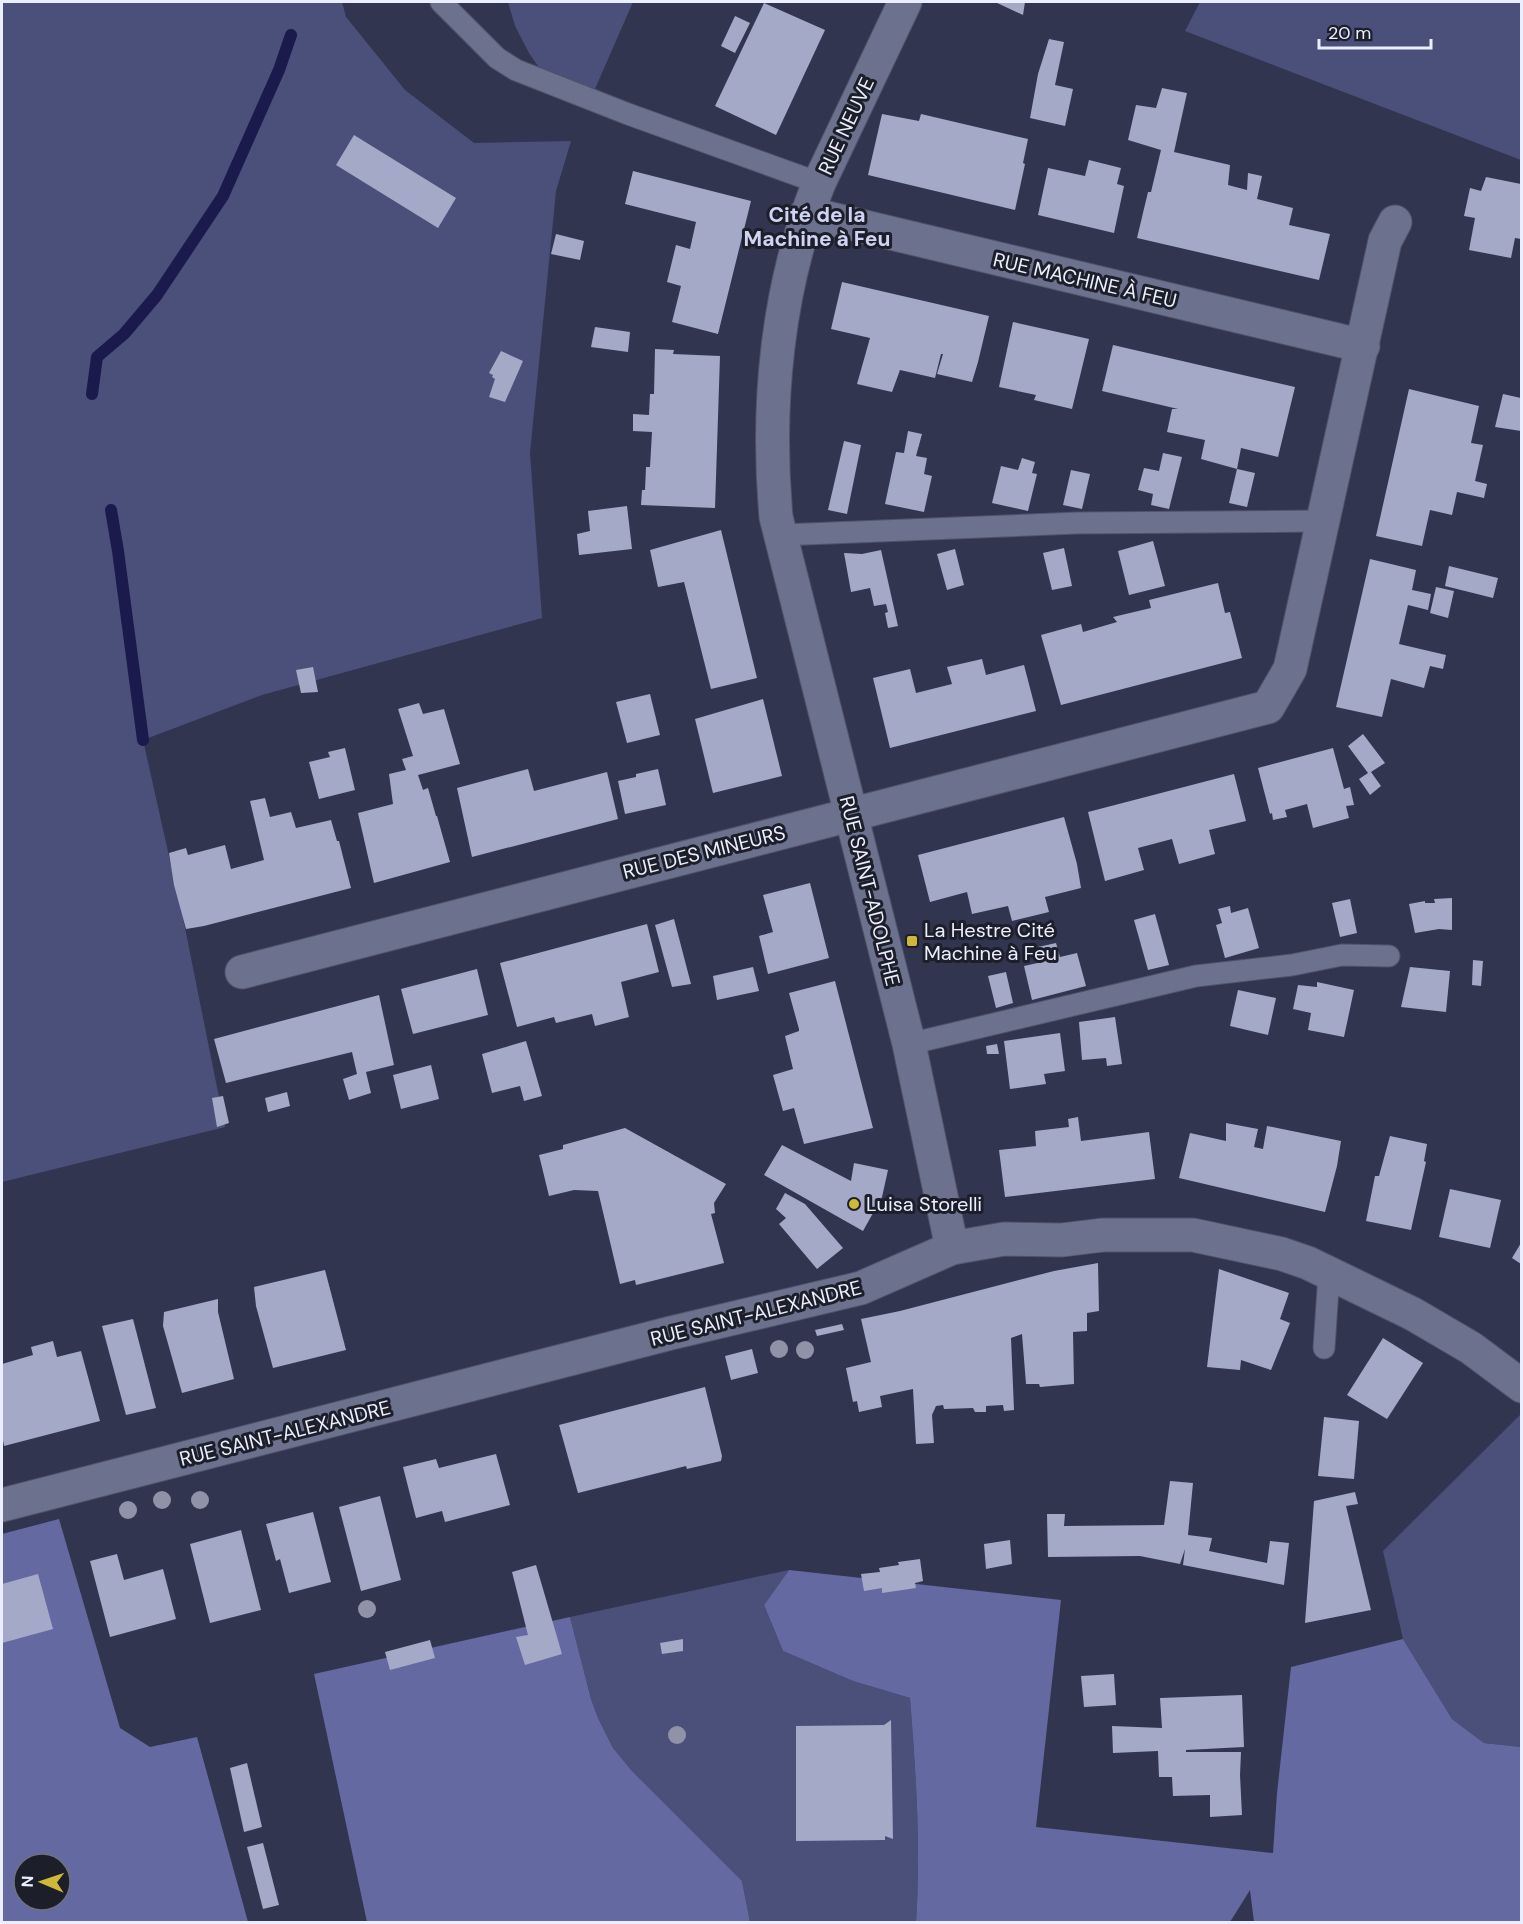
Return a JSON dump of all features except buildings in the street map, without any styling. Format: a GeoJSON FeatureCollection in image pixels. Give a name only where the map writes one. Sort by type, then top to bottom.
{"type":"FeatureCollection","features":[{"type":"Feature","properties":{"kind":"street","name":"RUE NEUVE"},"geometry":{"type":"LineString","coordinates":[[777,361],[786,297],[807,213],[905,2]]}},
{"type":"Feature","properties":{"kind":"street","name":"RUE MACHINE À FEU"},"geometry":{"type":"LineString","coordinates":[[807,213],[1363,346]]}},
{"type":"Feature","properties":{"kind":"street"},"geometry":{"type":"LineString","coordinates":[[1322,520],[1385,241],[1395,222]]}},
{"type":"Feature","properties":{"kind":"street","name":"RUE SAINT-ADOLPHE"},"geometry":{"type":"LineString","coordinates":[[777,361],[771,429],[776,517],[909,1044],[952,1248]]}},
{"type":"Feature","properties":{"kind":"street","name":"RUE DES MINEURS"},"geometry":{"type":"LineString","coordinates":[[242,972],[1268,708],[1290,669],[1322,520]]}},
{"type":"Feature","properties":{"kind":"street","name":"RUE SAINT-ALEXANDRE"},"geometry":{"type":"LineString","coordinates":[[2,1505],[671,1333],[861,1288],[952,1248],[1004,1239],[1062,1240],[1103,1235],[1193,1235],[1282,1254],[1368,1290],[1470,1348],[1521,1386]]}},
{"type":"Feature","properties":{"kind":"lane"},"geometry":{"type":"LineString","coordinates":[[441,2],[497,57],[516,70],[628,114],[819,183]]}},
{"type":"Feature","properties":{"kind":"lane"},"geometry":{"type":"LineString","coordinates":[[782,535],[1077,523],[1322,520]]}},
{"type":"Feature","properties":{"kind":"lane"},"geometry":{"type":"LineString","coordinates":[[909,1044],[1196,976],[1292,965],[1342,956],[1389,956]]}},
{"type":"Feature","properties":{"kind":"lane"},"geometry":{"type":"LineString","coordinates":[[1324,1348],[1329,1274]]}},
{"type":"Feature","properties":{"kind":"shaded area"},"geometry":{"type":"Polygon","coordinates":[[[2,2],[342,2],[346,17],[405,90],[474,143],[571,141],[556,191],[530,453],[542,618],[262,695],[143,740],[184,923],[225,1127],[2,1182],[2,2]]]}},
{"type":"Feature","properties":{"kind":"shaded area"},"geometry":{"type":"Polygon","coordinates":[[[508,2],[633,2],[591,98],[549,82],[529,53],[515,26],[508,2]]]}},
{"type":"Feature","properties":{"kind":"shaded area"},"geometry":{"type":"Polygon","coordinates":[[[1200,2],[1521,2],[1521,160],[1185,31],[1200,2]]]}},
{"type":"Feature","properties":{"kind":"shaded area"},"geometry":{"type":"Polygon","coordinates":[[[1521,1414],[1521,1747],[1484,1743],[1452,1719],[1403,1639],[1383,1551],[1521,1414]]]}},
{"type":"Feature","properties":{"kind":"shaded area"},"geometry":{"type":"Polygon","coordinates":[[[59,1519],[120,1728],[150,1747],[197,1737],[248,1922],[2,1922],[2,1534],[59,1519]]]}},
{"type":"Feature","properties":{"kind":"shaded area"},"geometry":{"type":"Polygon","coordinates":[[[789,1570],[764,1605],[783,1651],[853,1681],[910,1698],[918,1838],[916,1922],[750,1922],[742,1881],[632,1771],[613,1748],[591,1699],[570,1617],[789,1570]]]}},
{"type":"Feature","properties":{"kind":"shaded area"},"geometry":{"type":"Polygon","coordinates":[[[789,1570],[1061,1600],[1036,1827],[1273,1853],[1291,1667],[1403,1639],[1452,1719],[1484,1743],[1521,1747],[1521,1922],[1254,1922],[1250,1890],[1230,1922],[916,1922],[918,1838],[910,1698],[853,1681],[783,1651],[764,1605],[789,1570]]]}},
{"type":"Feature","properties":{"kind":"shaded area"},"geometry":{"type":"Polygon","coordinates":[[[570,1617],[591,1699],[613,1748],[632,1771],[742,1881],[750,1922],[367,1922],[314,1674],[570,1617]]]}},
{"type":"Feature","properties":{"kind":"waterway"},"geometry":{"type":"LineString","coordinates":[[92,394],[97,357],[124,334],[157,295],[223,196],[279,70],[291,35]]}},
{"type":"Feature","properties":{"kind":"waterway"},"geometry":{"type":"LineString","coordinates":[[111,510],[143,740]]}},
{"type":"Feature","properties":{"kind":"place","name":"La Hestre Cité Machine à Feu"},"geometry":{"type":"Point","coordinates":[912,941]}},
{"type":"Feature","properties":{"kind":"place","name":"Luisa Storelli"},"geometry":{"type":"Point","coordinates":[854,1204]}},
{"type":"Feature","properties":{"kind":"district","name":"Cité de la Machine à Feu"},"geometry":{"type":"Point","coordinates":[817,227]}}]}
